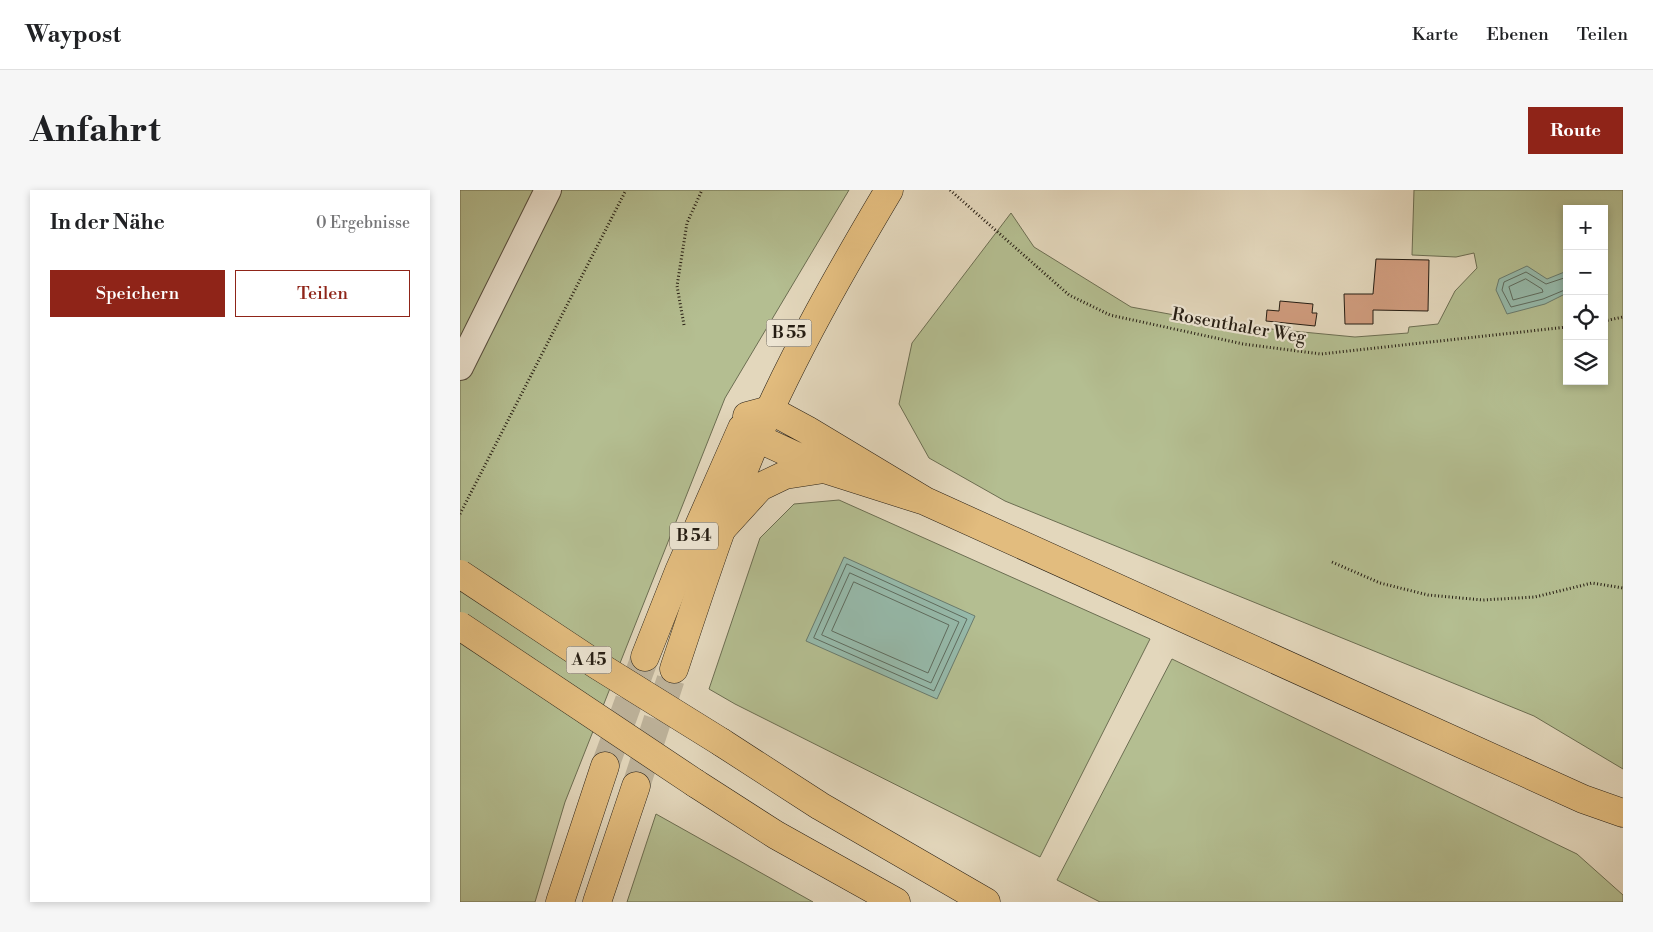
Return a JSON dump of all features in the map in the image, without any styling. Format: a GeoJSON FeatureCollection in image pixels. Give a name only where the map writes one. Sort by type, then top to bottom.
{"type":"FeatureCollection","features":[{"type":"Feature","properties":{"kind":"main road","name":"B 55"},"geometry":{"type":"LineString","coordinates":[[719,532],[758,421],[840,255],[868,190]]}},
{"type":"Feature","properties":{"kind":"main road","name":"B 55"},"geometry":{"type":"LineString","coordinates":[[840,255],[889,190]]}},
{"type":"Feature","properties":{"kind":"main road"},"geometry":{"type":"LineString","coordinates":[[758,421],[824,469],[925,501]]}},
{"type":"Feature","properties":{"kind":"main road"},"geometry":{"type":"LineString","coordinates":[[758,421],[807,430],[925,501],[1583,799],[1623,813]]}},
{"type":"Feature","properties":{"kind":"main road","name":"B 54"},"geometry":{"type":"LineString","coordinates":[[645,657],[679,571],[758,421]]}},
{"type":"Feature","properties":{"kind":"main road"},"geometry":{"type":"LineString","coordinates":[[719,532],[760,487],[785,475],[824,469]]}},
{"type":"Feature","properties":{"kind":"main road","name":"B 54"},"geometry":{"type":"LineString","coordinates":[[674,669],[719,532]]}},
{"type":"Feature","properties":{"kind":"main road","name":"A 45"},"geometry":{"type":"LineString","coordinates":[[460,574],[589,660],[820,806],[986,902]]}},
{"type":"Feature","properties":{"kind":"main road","name":"A 45"},"geometry":{"type":"LineString","coordinates":[[460,626],[695,783],[776,834],[896,902]]}},
{"type":"Feature","properties":{"kind":"main road"},"geometry":{"type":"LineString","coordinates":[[560,902],[605,766]]}},
{"type":"Feature","properties":{"kind":"main road"},"geometry":{"type":"LineString","coordinates":[[597,902],[636,786]]}},
{"type":"Feature","properties":{"kind":"main road"},"geometry":{"type":"LineString","coordinates":[[1583,799],[1623,831]]}},
{"type":"Feature","properties":{"kind":"street"},"geometry":{"type":"LineString","coordinates":[[460,367],[548,190]]}},
{"type":"Feature","properties":{"kind":"path"},"geometry":{"type":"LineString","coordinates":[[460,514],[626,190]]}},
{"type":"Feature","properties":{"kind":"path"},"geometry":{"type":"LineString","coordinates":[[684,325],[677,286],[687,223],[702,190]]}},
{"type":"Feature","properties":{"kind":"path","name":"Rosenthaler Weg"},"geometry":{"type":"LineString","coordinates":[[950,190],[1070,295],[1110,315],[1243,344],[1321,354],[1563,327]]}},
{"type":"Feature","properties":{"kind":"path"},"geometry":{"type":"LineString","coordinates":[[1608,319],[1623,316]]}},
{"type":"Feature","properties":{"kind":"path"},"geometry":{"type":"LineString","coordinates":[[1332,562],[1380,583],[1428,595],[1483,600],[1535,597],[1592,583],[1623,588]]}},
{"type":"Feature","properties":{"kind":"shaded area"},"geometry":{"type":"Polygon","coordinates":[[[460,190],[849,190],[725,398],[565,802],[535,902],[460,902],[460,190]]]}},
{"type":"Feature","properties":{"kind":"shaded area"},"geometry":{"type":"Polygon","coordinates":[[[1414,190],[1623,190],[1623,769],[1534,716],[1005,501],[929,458],[899,404],[912,343],[1011,213],[1034,247],[1131,307],[1229,325],[1355,337],[1408,333],[1409,327],[1438,324],[1455,291],[1477,268],[1474,253],[1456,257],[1412,255],[1414,190]]]}},
{"type":"Feature","properties":{"kind":"shaded area"},"geometry":{"type":"Polygon","coordinates":[[[839,500],[1150,639],[1040,857],[735,704],[709,689],[760,538],[794,504],[839,500]]]}},
{"type":"Feature","properties":{"kind":"shaded area"},"geometry":{"type":"Polygon","coordinates":[[[1172,659],[1577,854],[1623,895],[1623,902],[1100,902],[1057,880],[1172,659]]]}},
{"type":"Feature","properties":{"kind":"shaded area"},"geometry":{"type":"Polygon","coordinates":[[[656,814],[813,902],[627,902],[656,814]]]}},
{"type":"Feature","properties":{"kind":"water"},"geometry":{"type":"Polygon","coordinates":[[[1527,266],[1547,279],[1563,273],[1563,295],[1545,304],[1507,314],[1496,290],[1499,279],[1527,266]]]}},
{"type":"Feature","properties":{"kind":"water"},"geometry":{"type":"Polygon","coordinates":[[[844,557],[975,616],[937,699],[806,641],[844,557]]]}},
{"type":"Feature","properties":{"kind":"building"},"geometry":{"type":"Polygon","coordinates":[[[1376,259],[1429,260],[1428,311],[1373,310],[1373,324],[1345,324],[1344,294],[1373,294],[1376,259]]]}},
{"type":"Feature","properties":{"kind":"building"},"geometry":{"type":"Polygon","coordinates":[[[1280,301],[1313,304],[1312,313],[1317,313],[1315,326],[1266,321],[1267,310],[1279,311],[1280,301]]]}},
{"type":"Feature","properties":{"kind":"tunnel"},"geometry":{"type":"LineString","coordinates":[[605,766],[645,657]]}},
{"type":"Feature","properties":{"kind":"tunnel"},"geometry":{"type":"LineString","coordinates":[[636,786],[674,669]]}}]}
